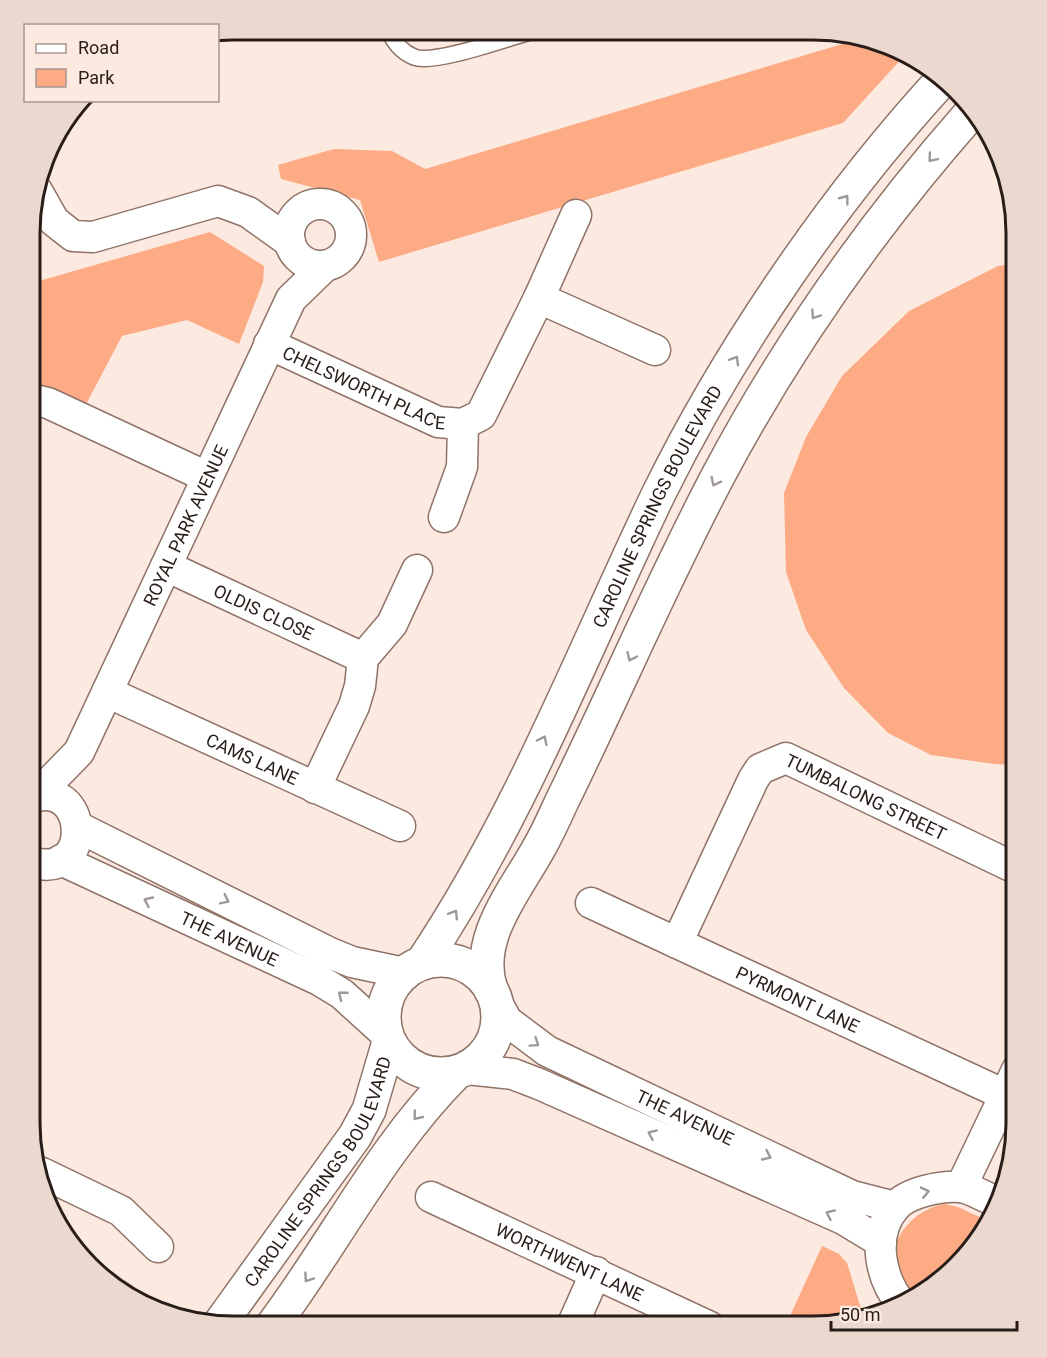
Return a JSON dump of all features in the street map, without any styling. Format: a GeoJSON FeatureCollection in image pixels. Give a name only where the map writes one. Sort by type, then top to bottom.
{"type":"FeatureCollection","features":[{"type":"Feature","properties":{"kind":"main road","name":"CAROLINE SPRINGS BOULEVARD"},"geometry":{"type":"LineString","coordinates":[[413,968],[491,852],[661,490],[703,412],[810,246],[876,158],[937,85]]}},
{"type":"Feature","properties":{"kind":"main road"},"geometry":{"type":"LineString","coordinates":[[280,1316],[339,1231],[395,1143],[462,1071],[483,1057],[494,1040],[498,1021],[494,995],[486,977],[488,953],[506,902],[540,846],[718,475],[760,401],[847,268],[922,170],[968,117]]}},
{"type":"Feature","properties":{"kind":"main road"},"geometry":{"type":"LineString","coordinates":[[462,1071],[440,1075],[424,1072],[397,1055],[387,1038],[383,1017],[386,1000],[393,985],[413,968],[438,960],[469,967],[482,977],[494,995]]}},
{"type":"Feature","properties":{"kind":"main road","name":"CAROLINE SPRINGS BOULEVARD"},"geometry":{"type":"LineString","coordinates":[[226,1316],[355,1137],[369,1110],[387,1038]]}},
{"type":"Feature","properties":{"kind":"street"},"geometry":{"type":"LineString","coordinates":[[43,202],[54,221],[73,236],[93,237],[218,201],[248,212],[292,246],[305,263],[324,267],[333,264],[348,251],[351,242],[350,223],[337,208],[329,204],[319,203],[300,210],[248,212]]}},
{"type":"Feature","properties":{"kind":"street"},"geometry":{"type":"LineString","coordinates":[[292,246],[291,225],[300,210]]}},
{"type":"Feature","properties":{"kind":"street","name":"CHELSWORTH PLACE"},"geometry":{"type":"LineString","coordinates":[[269,344],[438,422],[462,424],[481,415],[539,298],[576,214]]}},
{"type":"Feature","properties":{"kind":"street","name":"ROYAL PARK AVENUE"},"geometry":{"type":"LineString","coordinates":[[291,299],[292,246]]}},
{"type":"Feature","properties":{"kind":"street","name":"ROYAL PARK AVENUE"},"geometry":{"type":"LineString","coordinates":[[40,790],[79,752],[291,299],[324,267]]}},
{"type":"Feature","properties":{"kind":"street"},"geometry":{"type":"LineString","coordinates":[[539,298],[655,350]]}},
{"type":"Feature","properties":{"kind":"street"},"geometry":{"type":"LineString","coordinates":[[40,401],[207,477]]}},
{"type":"Feature","properties":{"kind":"street","name":"CHELSWORTH PLACE"},"geometry":{"type":"LineString","coordinates":[[444,517],[462,467],[462,424]]}},
{"type":"Feature","properties":{"kind":"street","name":"OLDIS CLOSE"},"geometry":{"type":"LineString","coordinates":[[166,566],[363,658]]}},
{"type":"Feature","properties":{"kind":"street"},"geometry":{"type":"LineString","coordinates":[[315,788],[354,706],[360,687],[363,658],[392,624],[417,570]]}},
{"type":"Feature","properties":{"kind":"street","name":"CAMS LANE"},"geometry":{"type":"LineString","coordinates":[[107,692],[400,826]]}},
{"type":"Feature","properties":{"kind":"street","name":"ROYAL PARK AVENUE"},"geometry":{"type":"LineString","coordinates":[[43,868],[75,846],[79,752]]}},
{"type":"Feature","properties":{"kind":"street","name":"TUMBALONG STREET"},"geometry":{"type":"LineString","coordinates":[[677,943],[753,780],[760,769],[786,758],[1006,863]]}},
{"type":"Feature","properties":{"kind":"street","name":"THE AVENUE"},"geometry":{"type":"LineString","coordinates":[[40,798],[57,799],[76,820],[330,952],[352,962],[413,968]]}},
{"type":"Feature","properties":{"kind":"street","name":"THE AVENUE"},"geometry":{"type":"LineString","coordinates":[[43,868],[319,980],[342,994],[387,1038]]}},
{"type":"Feature","properties":{"kind":"street","name":"PYRMONT LANE"},"geometry":{"type":"LineString","coordinates":[[591,903],[677,943],[1006,1080]]}},
{"type":"Feature","properties":{"kind":"street","name":"THE AVENUE"},"geometry":{"type":"LineString","coordinates":[[494,995],[507,1021],[547,1052],[852,1196],[895,1207]]}},
{"type":"Feature","properties":{"kind":"street","name":"THE AVENUE"},"geometry":{"type":"LineString","coordinates":[[462,1071],[513,1074],[538,1083],[843,1219],[881,1242]]}},
{"type":"Feature","properties":{"kind":"street"},"geometry":{"type":"LineString","coordinates":[[961,1187],[1006,1092]]}},
{"type":"Feature","properties":{"kind":"street"},"geometry":{"type":"LineString","coordinates":[[48,1176],[122,1211],[158,1247]]}},
{"type":"Feature","properties":{"kind":"street"},"geometry":{"type":"LineString","coordinates":[[896,1298],[883,1274],[881,1242],[887,1220],[895,1207],[912,1196],[928,1191],[961,1187],[991,1200]]}},
{"type":"Feature","properties":{"kind":"street","name":"WORTHWENT LANE"},"geometry":{"type":"LineString","coordinates":[[431,1197],[687,1316]]}},
{"type":"Feature","properties":{"kind":"street"},"geometry":{"type":"LineString","coordinates":[[576,1316],[596,1272]]}},
{"type":"Feature","properties":{"kind":"lane"},"geometry":{"type":"LineString","coordinates":[[394,41],[396,45],[414,57],[433,59],[499,41]]}},
{"type":"Feature","properties":{"kind":"green space"},"geometry":{"type":"Polygon","coordinates":[[[845,43],[900,61],[843,123],[379,262],[360,200],[281,179],[278,165],[334,149],[392,151],[425,169],[845,43]]]}},
{"type":"Feature","properties":{"kind":"green space"},"geometry":{"type":"Polygon","coordinates":[[[210,232],[264,266],[263,282],[239,344],[187,320],[122,336],[83,410],[40,393],[40,281],[210,232]]]}},
{"type":"Feature","properties":{"kind":"green space"},"geometry":{"type":"Polygon","coordinates":[[[1006,265],[1006,765],[931,755],[888,733],[844,688],[806,630],[786,572],[784,493],[806,437],[842,376],[909,311],[998,266],[1006,265]]]}},
{"type":"Feature","properties":{"kind":"green space"},"geometry":{"type":"Polygon","coordinates":[[[944,1204],[958,1207],[982,1218],[967,1241],[950,1260],[910,1291],[903,1284],[896,1269],[894,1256],[896,1244],[910,1222],[931,1208],[944,1204]]]}},
{"type":"Feature","properties":{"kind":"green space"},"geometry":{"type":"Polygon","coordinates":[[[822,1246],[839,1254],[847,1263],[861,1310],[826,1316],[790,1316],[822,1246]]]}}]}
